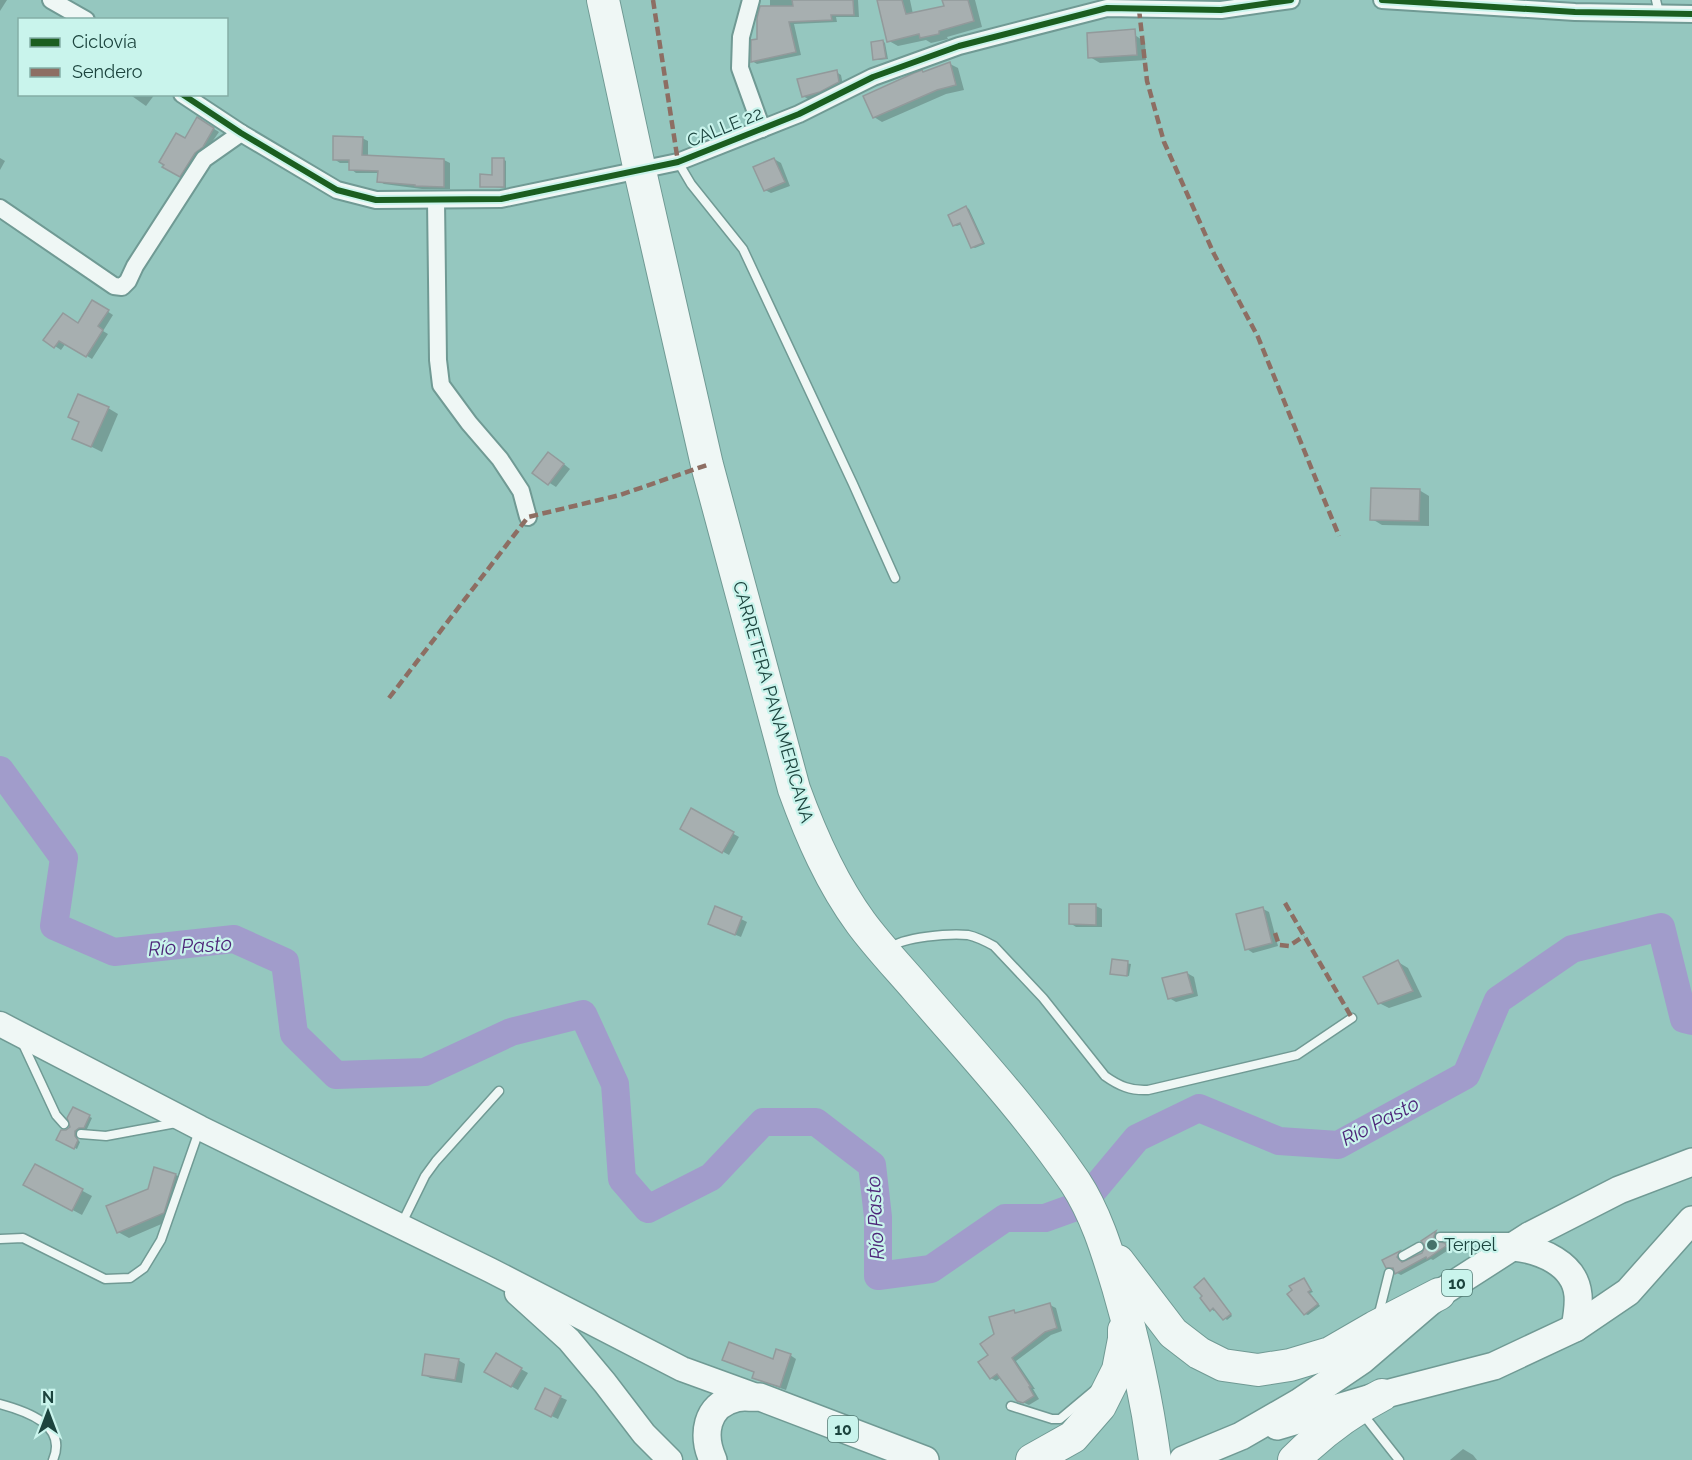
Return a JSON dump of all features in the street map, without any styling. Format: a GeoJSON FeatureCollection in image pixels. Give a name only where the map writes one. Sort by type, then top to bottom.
{"type":"FeatureCollection","features":[{"type":"Feature","properties":{"kind":"highway","name":"CARRETERA PANAMERICANA"},"geometry":{"type":"LineString","coordinates":[[603,0],[707,465],[794,789],[820,854],[860,922],[1012,1100],[1075,1183],[1100,1232],[1133,1336],[1147,1402],[1155,1460]]}},
{"type":"Feature","properties":{"kind":"highway"},"geometry":{"type":"LineString","coordinates":[[1100,1232],[1173,1333],[1199,1353],[1223,1365],[1258,1370],[1290,1365],[1330,1353],[1439,1294]]}},
{"type":"Feature","properties":{"kind":"highway"},"geometry":{"type":"LineString","coordinates":[[1032,1460],[1073,1437],[1100,1407],[1118,1370],[1124,1339],[1124,1308]]}},
{"type":"Feature","properties":{"kind":"highway"},"geometry":{"type":"LineString","coordinates":[[1294,1460],[1314,1440],[1370,1401]]}},
{"type":"Feature","properties":{"kind":"main road","name":"10"},"geometry":{"type":"LineString","coordinates":[[9,1028],[193,1124],[490,1270],[682,1370],[925,1460]]}},
{"type":"Feature","properties":{"kind":"main road","name":"10"},"geometry":{"type":"LineString","coordinates":[[1187,1459],[1241,1436],[1299,1402],[1362,1360],[1439,1294],[1521,1242],[1619,1190],[1692,1162]]}},
{"type":"Feature","properties":{"kind":"main road","name":"10"},"geometry":{"type":"LineString","coordinates":[[1241,1436],[1494,1366],[1575,1328],[1628,1292],[1692,1220]]}},
{"type":"Feature","properties":{"kind":"main road"},"geometry":{"type":"LineString","coordinates":[[1521,1242],[1530,1249],[1547,1255],[1571,1276],[1578,1295],[1575,1328]]}},
{"type":"Feature","properties":{"kind":"main road","name":"10"},"geometry":{"type":"LineString","coordinates":[[490,1270],[569,1340],[644,1434],[670,1460]]}},
{"type":"Feature","properties":{"kind":"main road"},"geometry":{"type":"LineString","coordinates":[[713,1460],[708,1449],[706,1426],[718,1407],[735,1398],[760,1397]]}},
{"type":"Feature","properties":{"kind":"street"},"geometry":{"type":"LineString","coordinates":[[51,0],[82,18]]}},
{"type":"Feature","properties":{"kind":"street"},"geometry":{"type":"LineString","coordinates":[[751,0],[741,37],[740,68],[762,129]]}},
{"type":"Feature","properties":{"kind":"street","name":"CALLE 22"},"geometry":{"type":"LineString","coordinates":[[185,96],[241,133],[337,190],[376,200],[501,199],[678,162],[799,114],[873,77],[959,46],[1107,8],[1221,10],[1291,0]]}},
{"type":"Feature","properties":{"kind":"street"},"geometry":{"type":"LineString","coordinates":[[1382,0],[1575,12],[1657,7],[1692,14]]}},
{"type":"Feature","properties":{"kind":"street"},"geometry":{"type":"LineString","coordinates":[[0,208],[114,286],[122,287],[128,281],[135,266],[204,159],[241,133]]}},
{"type":"Feature","properties":{"kind":"street"},"geometry":{"type":"LineString","coordinates":[[436,200],[438,360],[441,385],[500,459],[521,490],[528,518]]}},
{"type":"Feature","properties":{"kind":"lane"},"geometry":{"type":"LineString","coordinates":[[678,162],[691,184],[743,249],[895,579]]}},
{"type":"Feature","properties":{"kind":"lane"},"geometry":{"type":"LineString","coordinates":[[885,953],[896,944],[914,939],[961,935],[985,941],[994,946],[1043,998],[1105,1076],[1131,1089],[1148,1090],[1297,1055],[1352,1018]]}},
{"type":"Feature","properties":{"kind":"lane"},"geometry":{"type":"LineString","coordinates":[[9,1028],[56,1115],[64,1124]]}},
{"type":"Feature","properties":{"kind":"lane"},"geometry":{"type":"LineString","coordinates":[[400,1226],[425,1176],[499,1091]]}},
{"type":"Feature","properties":{"kind":"lane"},"geometry":{"type":"LineString","coordinates":[[0,1239],[23,1238],[105,1279],[130,1278],[144,1268],[161,1240],[193,1124],[106,1136],[81,1134]]}},
{"type":"Feature","properties":{"kind":"lane"},"geometry":{"type":"LineString","coordinates":[[1440,1237],[1521,1242]]}},
{"type":"Feature","properties":{"kind":"lane"},"geometry":{"type":"LineString","coordinates":[[1403,1256],[1419,1247]]}},
{"type":"Feature","properties":{"kind":"lane"},"geometry":{"type":"LineString","coordinates":[[1375,1327],[1389,1273]]}},
{"type":"Feature","properties":{"kind":"lane"},"geometry":{"type":"LineString","coordinates":[[1011,1407],[1052,1419],[1060,1419],[1118,1370]]}},
{"type":"Feature","properties":{"kind":"lane"},"geometry":{"type":"LineString","coordinates":[[1370,1401],[1399,1460]]}},
{"type":"Feature","properties":{"kind":"lane"},"geometry":{"type":"LineString","coordinates":[[0,1404],[46,1422],[54,1434],[56,1449],[53,1460]]}},
{"type":"Feature","properties":{"kind":"building"},"geometry":{"type":"Polygon","coordinates":[[[792,0],[853,0],[854,15],[831,15],[832,20],[789,22],[796,52],[751,62],[751,40],[757,39],[757,18],[760,6],[793,6],[792,0]]]}},
{"type":"Feature","properties":{"kind":"building"},"geometry":{"type":"Polygon","coordinates":[[[877,0],[902,0],[906,14],[944,6],[942,0],[968,0],[974,21],[939,31],[939,34],[920,38],[919,34],[887,42],[877,0]]]}},
{"type":"Feature","properties":{"kind":"building"},"geometry":{"type":"Polygon","coordinates":[[[1135,29],[1137,55],[1088,58],[1087,33],[1135,29]]]}},
{"type":"Feature","properties":{"kind":"building"},"geometry":{"type":"Polygon","coordinates":[[[883,40],[886,58],[873,60],[871,42],[883,40]]]}},
{"type":"Feature","properties":{"kind":"building"},"geometry":{"type":"Polygon","coordinates":[[[950,62],[956,85],[937,90],[873,118],[863,96],[914,73],[950,62]]]}},
{"type":"Feature","properties":{"kind":"building"},"geometry":{"type":"Polygon","coordinates":[[[837,70],[839,82],[820,92],[802,97],[797,79],[837,70]]]}},
{"type":"Feature","properties":{"kind":"building"},"geometry":{"type":"Polygon","coordinates":[[[197,117],[214,128],[180,177],[162,167],[164,165],[159,162],[176,133],[185,138],[197,117]]]}},
{"type":"Feature","properties":{"kind":"building"},"geometry":{"type":"Polygon","coordinates":[[[333,136],[363,137],[362,155],[444,159],[444,187],[377,182],[378,171],[349,170],[349,160],[333,160],[333,136]]]}},
{"type":"Feature","properties":{"kind":"building"},"geometry":{"type":"Polygon","coordinates":[[[492,158],[504,158],[504,187],[480,187],[480,174],[492,175],[492,158]]]}},
{"type":"Feature","properties":{"kind":"building"},"geometry":{"type":"Polygon","coordinates":[[[774,158],[785,182],[764,191],[753,167],[774,158]]]}},
{"type":"Feature","properties":{"kind":"building"},"geometry":{"type":"Polygon","coordinates":[[[966,206],[983,243],[971,248],[960,223],[953,226],[948,215],[966,206]]]}},
{"type":"Feature","properties":{"kind":"building"},"geometry":{"type":"Polygon","coordinates":[[[92,300],[109,310],[98,326],[103,330],[86,357],[59,341],[54,348],[43,340],[63,313],[78,323],[92,300]]]}},
{"type":"Feature","properties":{"kind":"building"},"geometry":{"type":"Polygon","coordinates":[[[78,394],[109,407],[91,447],[72,439],[79,422],[68,417],[78,394]]]}},
{"type":"Feature","properties":{"kind":"building"},"geometry":{"type":"Polygon","coordinates":[[[548,452],[564,464],[548,485],[532,473],[548,452]]]}},
{"type":"Feature","properties":{"kind":"building"},"geometry":{"type":"Polygon","coordinates":[[[1371,488],[1420,489],[1419,521],[1370,520],[1371,488]]]}},
{"type":"Feature","properties":{"kind":"building"},"geometry":{"type":"Polygon","coordinates":[[[691,808],[734,832],[722,853],[680,829],[691,808]]]}},
{"type":"Feature","properties":{"kind":"building"},"geometry":{"type":"Polygon","coordinates":[[[1069,904],[1096,904],[1096,925],[1069,924],[1069,904]]]}},
{"type":"Feature","properties":{"kind":"building"},"geometry":{"type":"Polygon","coordinates":[[[715,906],[742,917],[735,935],[708,924],[715,906]]]}},
{"type":"Feature","properties":{"kind":"building"},"geometry":{"type":"Polygon","coordinates":[[[1263,907],[1272,943],[1245,950],[1236,914],[1263,907]]]}},
{"type":"Feature","properties":{"kind":"building"},"geometry":{"type":"Polygon","coordinates":[[[1112,959],[1128,961],[1127,976],[1110,974],[1112,959]]]}},
{"type":"Feature","properties":{"kind":"building"},"geometry":{"type":"Polygon","coordinates":[[[1398,960],[1413,991],[1378,1004],[1363,977],[1398,960]]]}},
{"type":"Feature","properties":{"kind":"building"},"geometry":{"type":"Polygon","coordinates":[[[1187,972],[1193,993],[1168,999],[1162,978],[1187,972]]]}},
{"type":"Feature","properties":{"kind":"building"},"geometry":{"type":"Polygon","coordinates":[[[73,1107],[90,1115],[84,1128],[75,1131],[78,1140],[74,1149],[56,1140],[61,1130],[70,1127],[67,1118],[73,1107]]]}},
{"type":"Feature","properties":{"kind":"building"},"geometry":{"type":"Polygon","coordinates":[[[35,1164],[83,1189],[72,1211],[23,1185],[35,1164]]]}},
{"type":"Feature","properties":{"kind":"building"},"geometry":{"type":"Polygon","coordinates":[[[154,1167],[176,1174],[164,1213],[117,1233],[106,1206],[148,1189],[154,1167]]]}},
{"type":"Feature","properties":{"kind":"building"},"geometry":{"type":"Polygon","coordinates":[[[1436,1231],[1435,1241],[1445,1243],[1446,1246],[1427,1259],[1426,1257],[1395,1274],[1393,1268],[1386,1268],[1382,1260],[1400,1251],[1397,1257],[1402,1262],[1422,1253],[1425,1246],[1421,1241],[1436,1231]]]}},
{"type":"Feature","properties":{"kind":"building"},"geometry":{"type":"Polygon","coordinates":[[[1204,1278],[1231,1314],[1223,1320],[1213,1308],[1210,1311],[1194,1287],[1204,1278]]]}},
{"type":"Feature","properties":{"kind":"building"},"geometry":{"type":"Polygon","coordinates":[[[1304,1278],[1311,1290],[1308,1292],[1318,1304],[1304,1315],[1287,1294],[1292,1290],[1289,1286],[1304,1278]]]}},
{"type":"Feature","properties":{"kind":"building"},"geometry":{"type":"Polygon","coordinates":[[[1050,1303],[1057,1328],[1045,1332],[1012,1358],[1031,1387],[1029,1387],[1034,1396],[1023,1403],[1017,1401],[997,1374],[990,1379],[978,1362],[988,1355],[980,1344],[994,1334],[989,1317],[1014,1310],[1015,1313],[1050,1303]]]}},
{"type":"Feature","properties":{"kind":"building"},"geometry":{"type":"Polygon","coordinates":[[[729,1342],[773,1359],[776,1349],[791,1354],[780,1387],[752,1378],[754,1372],[722,1360],[729,1342]]]}},
{"type":"Feature","properties":{"kind":"building"},"geometry":{"type":"Polygon","coordinates":[[[496,1353],[522,1368],[511,1387],[484,1372],[496,1353]]]}},
{"type":"Feature","properties":{"kind":"building"},"geometry":{"type":"Polygon","coordinates":[[[425,1354],[459,1359],[455,1380],[422,1375],[425,1354]]]}},
{"type":"Feature","properties":{"kind":"building"},"geometry":{"type":"Polygon","coordinates":[[[545,1388],[561,1396],[551,1417],[535,1409],[545,1388]]]}},
{"type":"Feature","properties":{"kind":"waterway","name":"Río Pasto"},"geometry":{"type":"LineString","coordinates":[[0,770],[64,858],[54,926],[114,952],[234,939],[285,962],[294,1034],[336,1075],[425,1072],[511,1032],[583,1014],[615,1084],[622,1179],[648,1209],[711,1177],[763,1122],[816,1122],[872,1165],[878,1217],[878,1276],[931,1269],[1005,1218],[1045,1218],[1081,1205],[1137,1138],[1199,1108],[1279,1141],[1338,1145],[1466,1075],[1498,1000],[1572,949],[1661,927],[1684,1019],[1692,1021]]}},
{"type":"Feature","properties":{"kind":"marked path"},"geometry":{"type":"LineString","coordinates":[[653,0],[678,162]]}},
{"type":"Feature","properties":{"kind":"marked path"},"geometry":{"type":"LineString","coordinates":[[1139,9],[1147,81],[1164,142],[1214,254],[1258,337],[1339,536]]}},
{"type":"Feature","properties":{"kind":"marked path"},"geometry":{"type":"LineString","coordinates":[[389,698],[528,517],[620,495],[707,465]]}},
{"type":"Feature","properties":{"kind":"marked path"},"geometry":{"type":"LineString","coordinates":[[1285,903],[1352,1018]]}},
{"type":"Feature","properties":{"kind":"marked path"},"geometry":{"type":"LineString","coordinates":[[1275,933],[1279,945],[1289,946],[1304,936]]}},
{"type":"Feature","properties":{"kind":"cycle path"},"geometry":{"type":"LineString","coordinates":[[185,96],[241,133],[337,190],[376,200],[501,199],[678,162],[799,114],[873,77],[959,46],[1107,8],[1221,10],[1291,0]]}},
{"type":"Feature","properties":{"kind":"cycle path"},"geometry":{"type":"LineString","coordinates":[[1382,0],[1575,12],[1692,14]]}},
{"type":"Feature","properties":{"kind":"place","name":"Terpel"},"geometry":{"type":"Point","coordinates":[1432,1245]}}]}
